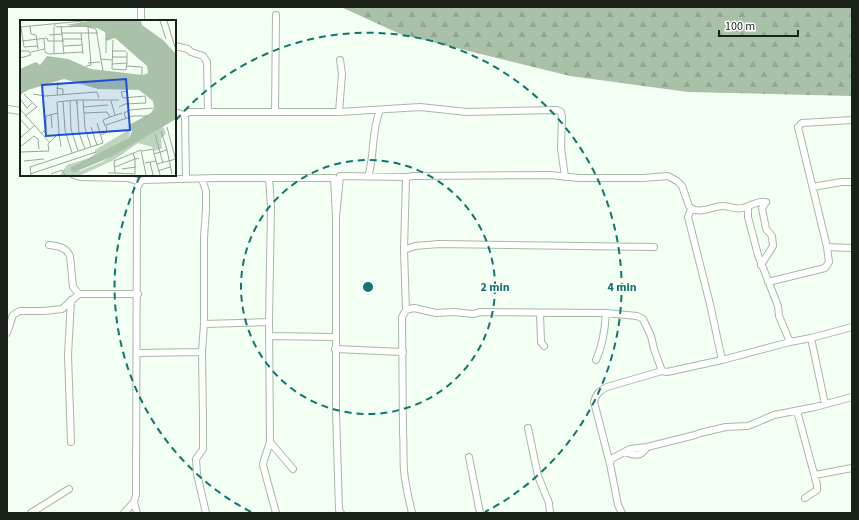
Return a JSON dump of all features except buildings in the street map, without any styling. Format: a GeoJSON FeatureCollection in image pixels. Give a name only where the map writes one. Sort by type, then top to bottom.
{"type":"FeatureCollection","features":[{"type":"Feature","properties":{"kind":"street"},"geometry":{"type":"LineString","coordinates":[[141,7],[141,20]]}},
{"type":"Feature","properties":{"kind":"street"},"geometry":{"type":"LineString","coordinates":[[275,112],[276,15]]}},
{"type":"Feature","properties":{"kind":"street"},"geometry":{"type":"LineString","coordinates":[[176,46],[188,49],[191,52],[206,58],[208,112]]}},
{"type":"Feature","properties":{"kind":"street"},"geometry":{"type":"LineString","coordinates":[[339,112],[342,74],[340,60]]}},
{"type":"Feature","properties":{"kind":"street"},"geometry":{"type":"LineString","coordinates":[[176,112],[185,114],[189,112],[339,112],[420,107],[467,112],[557,110],[561,112],[562,117],[561,148],[565,176]]}},
{"type":"Feature","properties":{"kind":"street"},"geometry":{"type":"LineString","coordinates":[[7,109],[20,111]]}},
{"type":"Feature","properties":{"kind":"street"},"geometry":{"type":"LineString","coordinates":[[368,177],[372,161],[375,125],[380,110]]}},
{"type":"Feature","properties":{"kind":"street"},"geometry":{"type":"LineString","coordinates":[[185,114],[186,179]]}},
{"type":"Feature","properties":{"kind":"street"},"geometry":{"type":"LineString","coordinates":[[768,282],[825,268],[829,262],[827,247],[798,127],[802,123],[852,120]]}},
{"type":"Feature","properties":{"kind":"street"},"geometry":{"type":"LineString","coordinates":[[80,176],[128,178],[140,182]]}},
{"type":"Feature","properties":{"kind":"street"},"geometry":{"type":"LineString","coordinates":[[336,217],[340,176],[565,176],[643,178],[668,176],[682,186],[691,209],[688,217],[710,304],[722,360]]}},
{"type":"Feature","properties":{"kind":"street"},"geometry":{"type":"LineString","coordinates":[[406,177],[404,250],[406,310],[402,317],[404,469],[406,488],[412,513]]}},
{"type":"Feature","properties":{"kind":"street"},"geometry":{"type":"LineString","coordinates":[[269,178],[271,206],[269,322],[270,442],[263,465],[276,513]]}},
{"type":"Feature","properties":{"kind":"street"},"geometry":{"type":"LineString","coordinates":[[124,513],[134,502],[136,495],[138,294],[137,188],[140,182],[147,179],[334,178],[337,228],[335,337],[336,413],[339,510],[341,513]]}},
{"type":"Feature","properties":{"kind":"street"},"geometry":{"type":"LineString","coordinates":[[202,179],[206,191],[204,324],[202,352],[203,419],[202,449],[196,459],[196,474],[206,513]]}},
{"type":"Feature","properties":{"kind":"street"},"geometry":{"type":"LineString","coordinates":[[813,187],[841,182],[852,182]]}},
{"type":"Feature","properties":{"kind":"street"},"geometry":{"type":"LineString","coordinates":[[691,209],[712,209],[721,206],[740,209],[761,201],[766,202],[762,208],[766,229],[772,236],[773,246],[761,265]]}},
{"type":"Feature","properties":{"kind":"street"},"geometry":{"type":"LineString","coordinates":[[749,206],[748,217],[761,265],[778,306],[779,316],[790,342]]}},
{"type":"Feature","properties":{"kind":"street"},"geometry":{"type":"LineString","coordinates":[[740,209],[748,217]]}},
{"type":"Feature","properties":{"kind":"street"},"geometry":{"type":"LineString","coordinates":[[404,250],[415,246],[439,244],[654,247]]}},
{"type":"Feature","properties":{"kind":"street"},"geometry":{"type":"LineString","coordinates":[[49,245],[62,247],[69,252],[73,287],[78,294]]}},
{"type":"Feature","properties":{"kind":"street"},"geometry":{"type":"LineString","coordinates":[[827,247],[852,248]]}},
{"type":"Feature","properties":{"kind":"street"},"geometry":{"type":"LineString","coordinates":[[7,333],[13,315],[20,310],[62,309],[78,294],[138,294]]}},
{"type":"Feature","properties":{"kind":"street"},"geometry":{"type":"LineString","coordinates":[[71,300],[68,355],[71,442]]}},
{"type":"Feature","properties":{"kind":"street"},"geometry":{"type":"LineString","coordinates":[[406,310],[414,308],[436,313],[454,312],[473,314],[481,312],[606,313],[637,316],[643,319],[652,336],[654,349],[662,371]]}},
{"type":"Feature","properties":{"kind":"street"},"geometry":{"type":"LineString","coordinates":[[540,313],[541,342],[544,346]]}},
{"type":"Feature","properties":{"kind":"street"},"geometry":{"type":"LineString","coordinates":[[596,360],[604,334],[606,313]]}},
{"type":"Feature","properties":{"kind":"street"},"geometry":{"type":"LineString","coordinates":[[204,324],[269,322]]}},
{"type":"Feature","properties":{"kind":"street"},"geometry":{"type":"LineString","coordinates":[[622,513],[618,505],[610,464],[594,402],[600,390],[662,371],[667,372],[722,360],[852,327]]}},
{"type":"Feature","properties":{"kind":"street"},"geometry":{"type":"LineString","coordinates":[[269,336],[335,337]]}},
{"type":"Feature","properties":{"kind":"street"},"geometry":{"type":"LineString","coordinates":[[811,338],[825,404]]}},
{"type":"Feature","properties":{"kind":"street"},"geometry":{"type":"LineString","coordinates":[[335,349],[403,352]]}},
{"type":"Feature","properties":{"kind":"street"},"geometry":{"type":"LineString","coordinates":[[137,353],[202,352]]}},
{"type":"Feature","properties":{"kind":"street"},"geometry":{"type":"LineString","coordinates":[[610,464],[611,460],[635,448],[647,448],[726,427],[748,426],[774,415],[797,411],[852,397]]}},
{"type":"Feature","properties":{"kind":"street"},"geometry":{"type":"LineString","coordinates":[[797,411],[817,485],[817,490],[805,498]]}},
{"type":"Feature","properties":{"kind":"street"},"geometry":{"type":"LineString","coordinates":[[528,428],[538,476],[549,503],[550,513]]}},
{"type":"Feature","properties":{"kind":"street"},"geometry":{"type":"LineString","coordinates":[[270,442],[293,469]]}},
{"type":"Feature","properties":{"kind":"street"},"geometry":{"type":"LineString","coordinates":[[468,457],[480,513]]}},
{"type":"Feature","properties":{"kind":"street"},"geometry":{"type":"LineString","coordinates":[[815,475],[852,468]]}},
{"type":"Feature","properties":{"kind":"street"},"geometry":{"type":"LineString","coordinates":[[31,513],[69,489]]}},
{"type":"Feature","properties":{"kind":"street"},"geometry":{"type":"LineString","coordinates":[[134,502],[137,513]]}},
{"type":"Feature","properties":{"kind":"green space"},"geometry":{"type":"Polygon","coordinates":[[[341,7],[852,7],[852,96],[688,92],[570,76],[400,34],[341,7]]]}}]}
